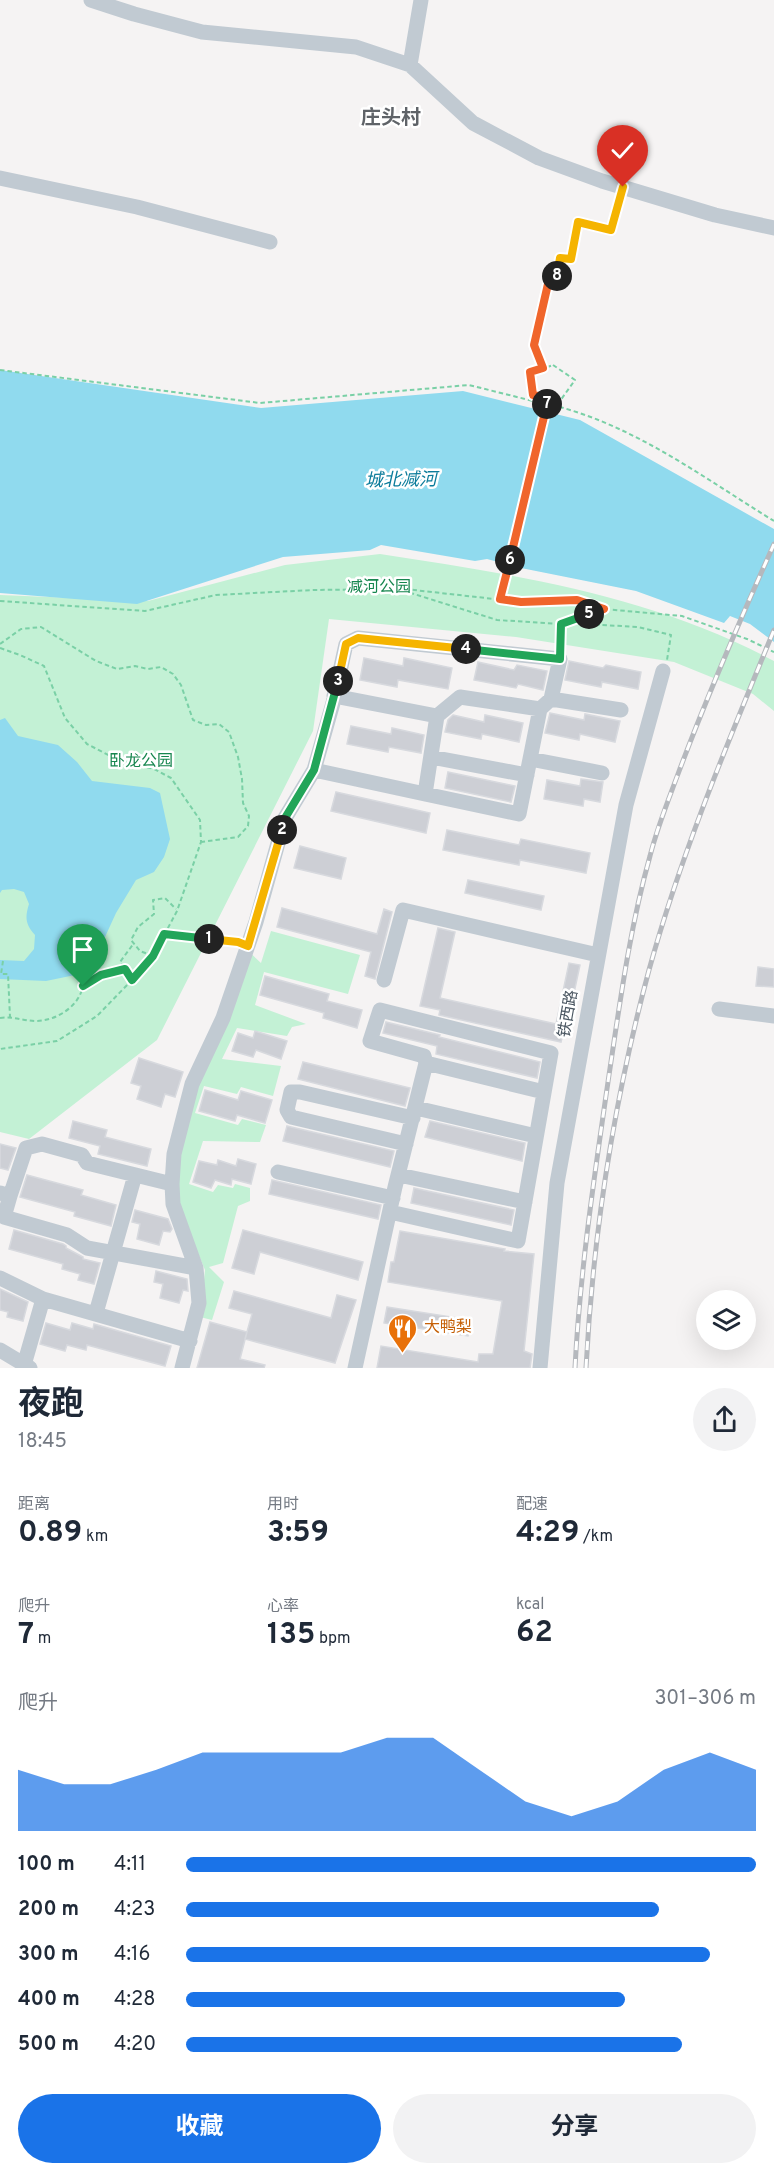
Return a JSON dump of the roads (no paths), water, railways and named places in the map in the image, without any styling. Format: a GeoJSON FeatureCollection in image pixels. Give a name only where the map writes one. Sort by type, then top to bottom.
{"type":"FeatureCollection","features":[{"type":"Feature","properties":{"kind":"street"},"geometry":{"type":"LineString","coordinates":[[91,0],[202,32],[356,47],[410,65],[473,123],[539,158],[715,215],[774,228]]}},
{"type":"Feature","properties":{"kind":"street"},"geometry":{"type":"LineString","coordinates":[[410,65],[421,0]]}},
{"type":"Feature","properties":{"kind":"street"},"geometry":{"type":"LineString","coordinates":[[0,178],[137,207],[270,242]]}},
{"type":"Feature","properties":{"kind":"street"},"geometry":{"type":"LineString","coordinates":[[182,1368],[199,1304],[196,1268],[173,1204],[174,1154],[192,1084],[223,1018],[248,946],[285,818],[314,770],[346,644],[358,638],[560,659],[530,759],[519,814],[314,770]]}},
{"type":"Feature","properties":{"kind":"street","name":"铁西路"},"geometry":{"type":"LineString","coordinates":[[540,1368],[557,1183],[626,805],[663,671]]}},
{"type":"Feature","properties":{"kind":"street"},"geometry":{"type":"LineString","coordinates":[[334,696],[437,716]]}},
{"type":"Feature","properties":{"kind":"street"},"geometry":{"type":"LineString","coordinates":[[425,794],[437,716],[460,697],[621,710]]}},
{"type":"Feature","properties":{"kind":"street"},"geometry":{"type":"LineString","coordinates":[[431,757],[527,775]]}},
{"type":"Feature","properties":{"kind":"street"},"geometry":{"type":"LineString","coordinates":[[530,759],[602,773]]}},
{"type":"Feature","properties":{"kind":"street"},"geometry":{"type":"LineString","coordinates":[[384,980],[403,910],[598,955]]}},
{"type":"Feature","properties":{"kind":"street"},"geometry":{"type":"LineString","coordinates":[[718,1009],[774,1016]]}},
{"type":"Feature","properties":{"kind":"street"},"geometry":{"type":"LineString","coordinates":[[278,1172],[391,1205],[518,1240],[551,1053],[380,1010],[370,1041],[424,1056],[426,1063],[391,1205],[355,1368]]}},
{"type":"Feature","properties":{"kind":"street"},"geometry":{"type":"LineString","coordinates":[[426,1063],[544,1092]]}},
{"type":"Feature","properties":{"kind":"street"},"geometry":{"type":"LineString","coordinates":[[406,1144],[291,1117],[287,1110],[291,1092],[536,1136]]}},
{"type":"Feature","properties":{"kind":"street"},"geometry":{"type":"LineString","coordinates":[[172,1184],[87,1163],[82,1155],[42,1144],[26,1148],[5,1194],[4,1217],[68,1235],[87,1248],[196,1268]]}},
{"type":"Feature","properties":{"kind":"street"},"geometry":{"type":"LineString","coordinates":[[96,1313],[135,1175]]}},
{"type":"Feature","properties":{"kind":"street"},"geometry":{"type":"LineString","coordinates":[[399,1175],[525,1202]]}},
{"type":"Feature","properties":{"kind":"street"},"geometry":{"type":"LineString","coordinates":[[0,1278],[43,1299],[190,1341]]}},
{"type":"Feature","properties":{"kind":"street"},"geometry":{"type":"LineString","coordinates":[[0,1350],[27,1366],[43,1299]]}},
{"type":"Feature","properties":{"kind":"water","name":"城北减河"},"geometry":{"type":"Polygon","coordinates":[[[0,370],[261,408],[463,391],[580,420],[774,529],[774,642],[750,624],[730,616],[724,623],[636,591],[487,559],[475,561],[381,545],[370,550],[283,557],[137,604],[0,593],[0,370]]]}},
{"type":"Feature","properties":{"kind":"water"},"geometry":{"type":"Polygon","coordinates":[[[5,718],[18,736],[58,745],[77,762],[92,781],[150,788],[160,793],[170,839],[164,857],[154,872],[136,880],[116,913],[105,937],[94,954],[75,975],[46,981],[0,979],[0,960],[24,961],[34,949],[35,935],[28,924],[29,904],[24,892],[14,889],[2,890],[0,893],[0,720],[5,718]]]}},
{"type":"Feature","properties":{"kind":"railway"},"geometry":{"type":"LineString","coordinates":[[575,1368],[584,1258],[598,1148],[626,965],[643,883],[659,825],[689,745],[774,544]]}},
{"type":"Feature","properties":{"kind":"railway"},"geometry":{"type":"LineString","coordinates":[[586,1368],[594,1268],[607,1168],[625,1068],[649,970],[690,841],[774,630]]}},
{"type":"Feature","properties":{"kind":"place","name":"大鸭梨"},"geometry":{"type":"Point","coordinates":[403,1354]}},
{"type":"Feature","properties":{"kind":"district","name":"庄头村"},"geometry":{"type":"Point","coordinates":[391,119]}},
{"type":"Feature","properties":{"kind":"park label","name":"减河公园"},"geometry":{"type":"Point","coordinates":[379,588]}},
{"type":"Feature","properties":{"kind":"park label","name":"卧龙公园"},"geometry":{"type":"Point","coordinates":[141,762]}}]}
